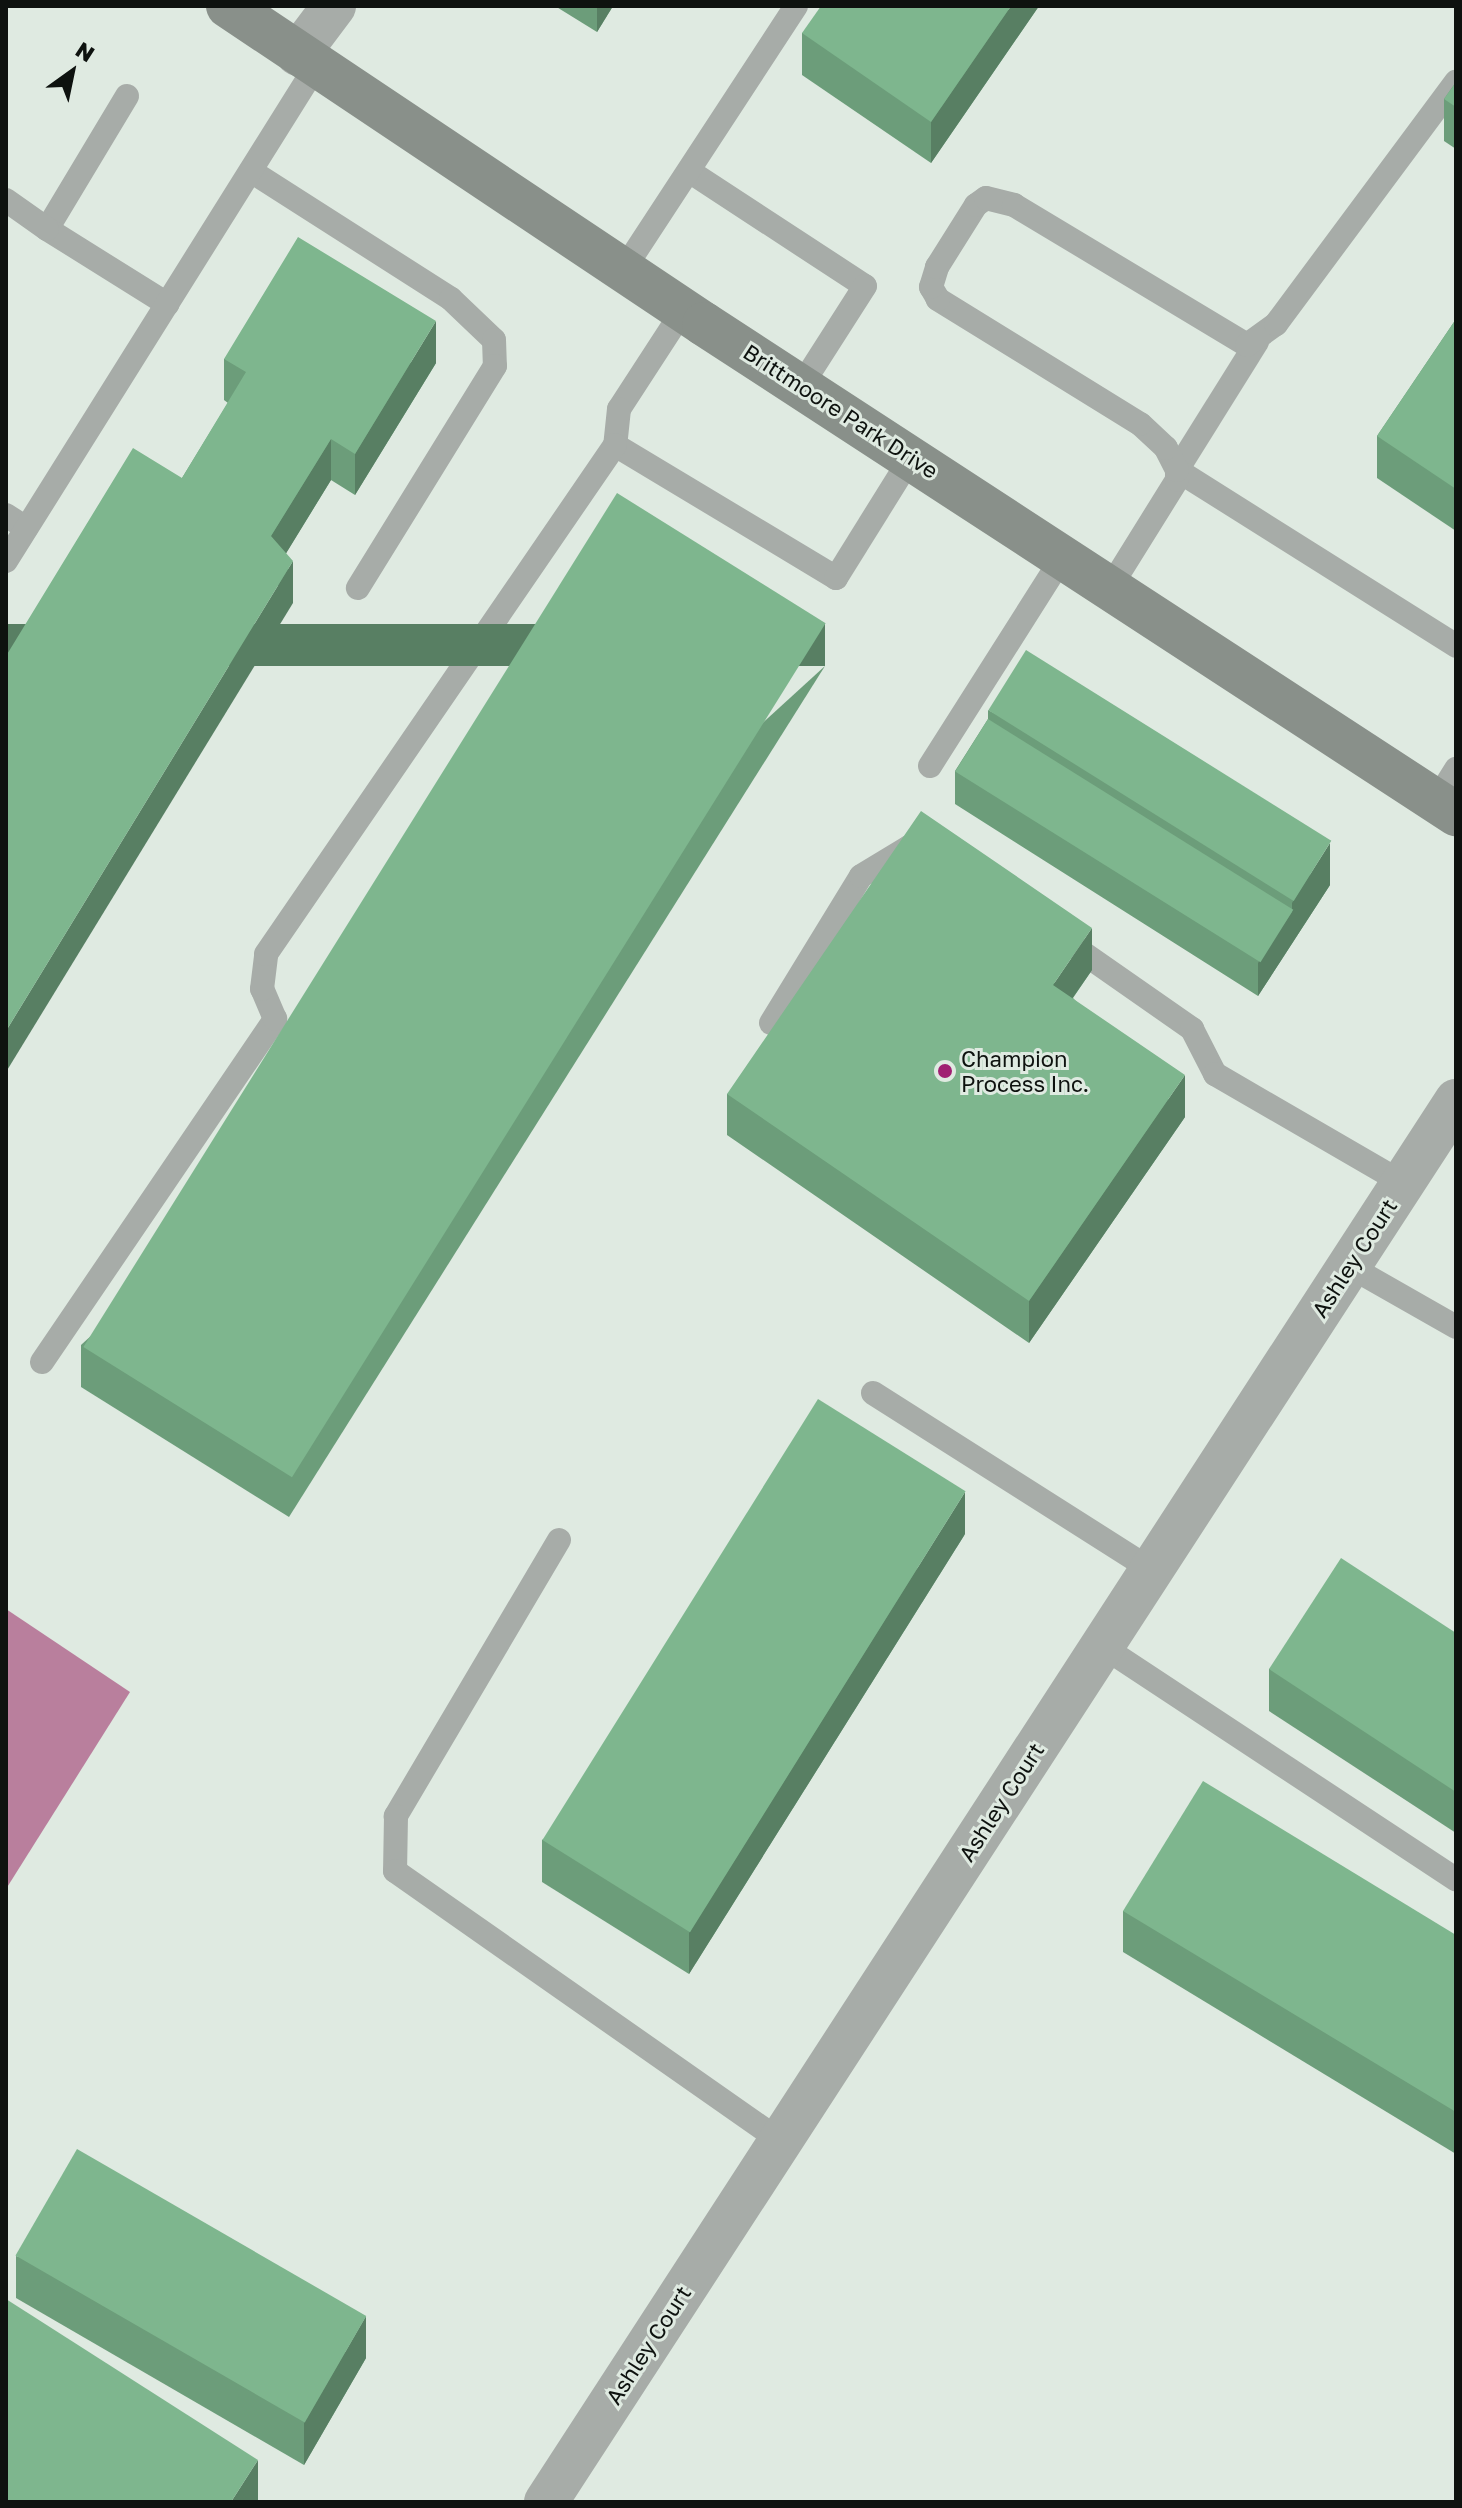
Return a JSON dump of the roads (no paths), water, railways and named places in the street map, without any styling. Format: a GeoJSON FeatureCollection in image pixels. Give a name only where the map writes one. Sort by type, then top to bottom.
{"type":"FeatureCollection","features":[{"type":"Feature","properties":{"kind":"street","name":"Brittmoore Park Drive"},"geometry":{"type":"LineString","coordinates":[[228,6],[801,386],[1111,586],[1449,795]]}},
{"type":"Feature","properties":{"kind":"street"},"geometry":{"type":"LineString","coordinates":[[307,60],[334,6]]}},
{"type":"Feature","properties":{"kind":"street","name":"Ashley Court"},"geometry":{"type":"LineString","coordinates":[[546,2502],[1456,1101]]}},
{"type":"Feature","properties":{"kind":"lane"},"geometry":{"type":"LineString","coordinates":[[624,269],[796,6]]}},
{"type":"Feature","properties":{"kind":"lane"},"geometry":{"type":"LineString","coordinates":[[6,561],[16,522],[167,304],[251,171],[307,60]]}},
{"type":"Feature","properties":{"kind":"lane"},"geometry":{"type":"LineString","coordinates":[[1177,470],[1257,342],[1456,82]]}},
{"type":"Feature","properties":{"kind":"lane"},"geometry":{"type":"LineString","coordinates":[[47,229],[127,96]]}},
{"type":"Feature","properties":{"kind":"lane"},"geometry":{"type":"LineString","coordinates":[[251,171],[451,299],[494,340],[495,366],[358,588]]}},
{"type":"Feature","properties":{"kind":"lane"},"geometry":{"type":"LineString","coordinates":[[689,171],[865,286],[801,386]]}},
{"type":"Feature","properties":{"kind":"lane"},"geometry":{"type":"LineString","coordinates":[[1111,586],[1177,480],[1177,470],[1166,448],[1140,424],[938,299],[931,287],[937,267],[976,205],[986,198],[1014,205],[1234,341],[1257,342]]}},
{"type":"Feature","properties":{"kind":"lane"},"geometry":{"type":"LineString","coordinates":[[6,200],[167,304]]}},
{"type":"Feature","properties":{"kind":"lane"},"geometry":{"type":"LineString","coordinates":[[42,1362],[275,1019],[262,989],[266,954],[615,445],[619,409],[684,309]]}},
{"type":"Feature","properties":{"kind":"lane"},"geometry":{"type":"LineString","coordinates":[[615,445],[836,578],[912,456]]}},
{"type":"Feature","properties":{"kind":"lane"},"geometry":{"type":"LineString","coordinates":[[1177,470],[1456,646]]}},
{"type":"Feature","properties":{"kind":"lane"},"geometry":{"type":"LineString","coordinates":[[930,766],[1064,555]]}},
{"type":"Feature","properties":{"kind":"lane"},"geometry":{"type":"LineString","coordinates":[[771,1023],[861,876],[909,847],[942,855]]}},
{"type":"Feature","properties":{"kind":"lane"},"geometry":{"type":"LineString","coordinates":[[1042,924],[1192,1029],[1215,1074],[1403,1183]]}},
{"type":"Feature","properties":{"kind":"lane"},"geometry":{"type":"LineString","coordinates":[[1349,1266],[1456,1327]]}},
{"type":"Feature","properties":{"kind":"lane"},"geometry":{"type":"LineString","coordinates":[[873,1393],[1152,1570]]}},
{"type":"Feature","properties":{"kind":"lane"},"geometry":{"type":"LineString","coordinates":[[559,1540],[396,1816],[395,1871],[781,2141]]}},
{"type":"Feature","properties":{"kind":"lane"},"geometry":{"type":"LineString","coordinates":[[1102,1646],[1456,1879]]}},
{"type":"Feature","properties":{"kind":"place","name":"Champion Process Inc."},"geometry":{"type":"Point","coordinates":[945,1071]}}]}
